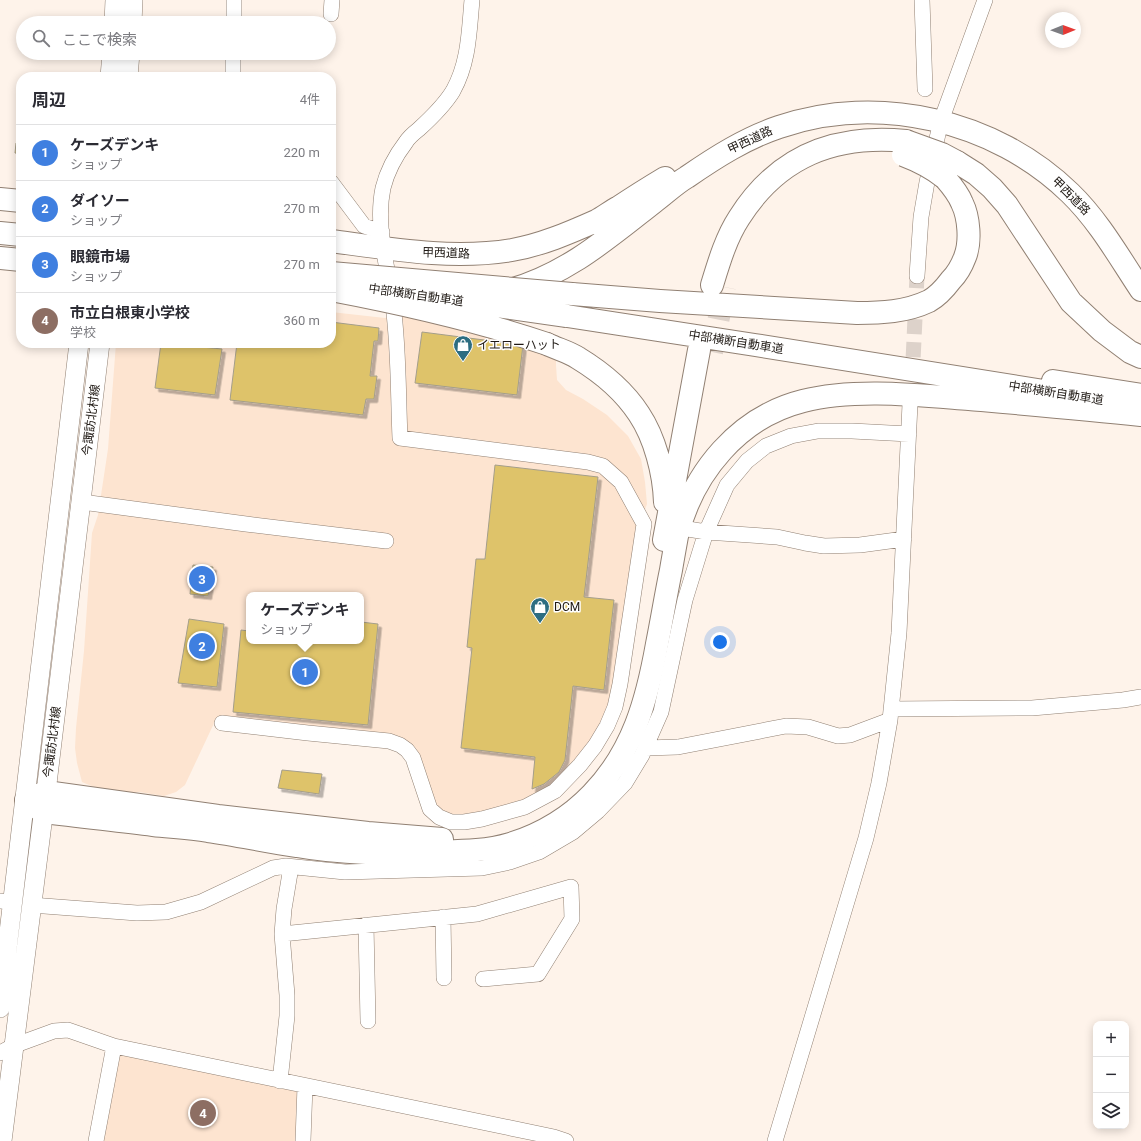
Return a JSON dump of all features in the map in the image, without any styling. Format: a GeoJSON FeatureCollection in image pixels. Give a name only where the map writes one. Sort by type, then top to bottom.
{"type":"FeatureCollection","features":[{"type":"Feature","properties":{"kind":"highway","name":"甲西道路"},"geometry":{"type":"LineString","coordinates":[[336,241],[383,240],[414,252],[448,254],[481,254],[513,250],[542,242],[597,220],[742,131],[775,117],[809,108],[840,103],[873,102],[909,104],[942,116],[1000,143],[1027,159],[1049,175],[1070,193],[1090,215],[1141,290]]}},
{"type":"Feature","properties":{"kind":"highway","name":"甲西道路"},"geometry":{"type":"LineString","coordinates":[[336,300],[393,305],[418,305],[484,296],[520,287],[566,267],[587,254],[684,179],[719,155],[747,140],[779,127],[813,118],[840,114],[873,112],[942,116],[973,121],[1004,135],[1054,168],[1076,187],[1141,264]]}},
{"type":"Feature","properties":{"kind":"highway"},"geometry":{"type":"LineString","coordinates":[[719,286],[732,266],[740,245],[762,208],[787,183],[803,173],[836,158],[856,154],[890,154],[904,148],[920,161],[933,168],[976,174],[992,188],[1006,205],[1071,302],[1102,331],[1130,352],[1141,357]]}},
{"type":"Feature","properties":{"kind":"highway"},"geometry":{"type":"LineString","coordinates":[[569,306],[660,301],[857,313],[884,313],[910,308],[930,300],[944,289],[957,274],[966,256],[968,221],[963,204],[956,191],[951,170]]}},
{"type":"Feature","properties":{"kind":"highway"},"geometry":{"type":"LineString","coordinates":[[0,199],[16,201]]}},
{"type":"Feature","properties":{"kind":"highway"},"geometry":{"type":"LineString","coordinates":[[0,233],[16,235]]}},
{"type":"Feature","properties":{"kind":"highway"},"geometry":{"type":"LineString","coordinates":[[0,243],[16,245]]}},
{"type":"Feature","properties":{"kind":"highway"},"geometry":{"type":"LineString","coordinates":[[0,258],[16,260]]}},
{"type":"Feature","properties":{"kind":"highway","name":"中部横断自動車道"},"geometry":{"type":"LineString","coordinates":[[336,275],[769,335],[1141,395]]}},
{"type":"Feature","properties":{"kind":"highway","name":"中部横断自動車道"},"geometry":{"type":"LineString","coordinates":[[336,283],[569,306],[755,345],[1141,406]]}},
{"type":"Feature","properties":{"kind":"highway"},"geometry":{"type":"LineString","coordinates":[[336,291],[389,301],[466,319],[508,331],[547,344],[577,357],[600,373],[622,392],[639,414],[652,439],[660,467],[664,494],[666,529]]}},
{"type":"Feature","properties":{"kind":"highway"},"geometry":{"type":"LineString","coordinates":[[26,800],[225,817],[434,839],[484,837],[507,831],[530,822],[551,811],[570,797],[602,764],[616,743],[626,718],[636,686],[666,529],[706,351]]}},
{"type":"Feature","properties":{"kind":"highway"},"geometry":{"type":"LineString","coordinates":[[666,529],[687,507],[696,486],[711,464],[726,446],[743,430],[762,417],[782,408],[804,401],[848,394],[932,396],[1141,415]]}},
{"type":"Feature","properties":{"kind":"main road"},"geometry":{"type":"LineString","coordinates":[[114,16],[115,0]]}},
{"type":"Feature","properties":{"kind":"main road"},"geometry":{"type":"LineString","coordinates":[[132,16],[133,0]]}},
{"type":"Feature","properties":{"kind":"main road"},"geometry":{"type":"LineString","coordinates":[[110,72],[111,60]]}},
{"type":"Feature","properties":{"kind":"main road"},"geometry":{"type":"LineString","coordinates":[[128,72],[129,60]]}},
{"type":"Feature","properties":{"kind":"main road","name":"今諏訪北村線"},"geometry":{"type":"LineString","coordinates":[[0,1008],[15,903],[78,348]]}},
{"type":"Feature","properties":{"kind":"main road","name":"今諏訪北村線"},"geometry":{"type":"LineString","coordinates":[[2,1141],[15,903],[45,802],[99,348]]}},
{"type":"Feature","properties":{"kind":"street"},"geometry":{"type":"LineString","coordinates":[[234,0],[234,16]]}},
{"type":"Feature","properties":{"kind":"street"},"geometry":{"type":"LineString","coordinates":[[472,0],[468,48],[462,72],[452,92],[433,116],[406,141],[392,164],[384,188],[380,212],[393,305],[400,438],[588,462],[603,466],[621,482],[666,529],[777,537],[824,546],[904,539]]}},
{"type":"Feature","properties":{"kind":"street"},"geometry":{"type":"LineString","coordinates":[[922,0],[925,89]]}},
{"type":"Feature","properties":{"kind":"street"},"geometry":{"type":"LineString","coordinates":[[917,276],[921,217],[927,182],[942,116],[985,0]]}},
{"type":"Feature","properties":{"kind":"street"},"geometry":{"type":"LineString","coordinates":[[233,60],[233,72]]}},
{"type":"Feature","properties":{"kind":"street"},"geometry":{"type":"LineString","coordinates":[[336,189],[364,226],[383,240]]}},
{"type":"Feature","properties":{"kind":"street"},"geometry":{"type":"LineString","coordinates":[[775,1141],[866,838],[891,715],[899,633],[910,404]]}},
{"type":"Feature","properties":{"kind":"street"},"geometry":{"type":"LineString","coordinates":[[15,903],[137,913],[166,912],[201,902],[273,868],[291,866],[345,872],[482,868],[510,862],[539,852],[574,832],[598,811],[625,783],[646,748],[661,712],[685,600],[706,532],[727,485],[746,460],[766,446],[791,436],[818,431],[909,434]]}},
{"type":"Feature","properties":{"kind":"street"},"geometry":{"type":"LineString","coordinates":[[82,502],[386,541]]}},
{"type":"Feature","properties":{"kind":"street"},"geometry":{"type":"LineString","coordinates":[[222,723],[389,741],[400,745],[407,750],[413,758],[430,809],[439,817],[451,822],[464,822],[482,819],[525,807],[555,791],[580,765],[595,746],[607,726],[615,707],[620,684],[666,529]]}},
{"type":"Feature","properties":{"kind":"street"},"geometry":{"type":"LineString","coordinates":[[646,748],[678,747],[786,726],[808,727],[838,736],[850,735],[891,715],[1032,708],[1141,697]]}},
{"type":"Feature","properties":{"kind":"street"},"geometry":{"type":"LineString","coordinates":[[280,1080],[287,1016],[287,995],[282,934],[284,909],[291,866]]}},
{"type":"Feature","properties":{"kind":"street"},"geometry":{"type":"LineString","coordinates":[[282,934],[477,914],[571,887],[572,919],[538,974],[483,978]]}},
{"type":"Feature","properties":{"kind":"street"},"geometry":{"type":"LineString","coordinates":[[443,917],[444,978]]}},
{"type":"Feature","properties":{"kind":"street"},"geometry":{"type":"LineString","coordinates":[[366,925],[368,1021]]}},
{"type":"Feature","properties":{"kind":"street"},"geometry":{"type":"LineString","coordinates":[[7,1050],[54,1031],[68,1030],[114,1046],[554,1137],[566,1141]]}},
{"type":"Feature","properties":{"kind":"street"},"geometry":{"type":"LineString","coordinates":[[96,1141],[114,1046]]}},
{"type":"Feature","properties":{"kind":"street"},"geometry":{"type":"LineString","coordinates":[[303,1141],[304,1086]]}},
{"type":"Feature","properties":{"kind":"shaded area"},"geometry":{"type":"Polygon","coordinates":[[[408,312],[556,354],[557,380],[566,390],[607,415],[628,436],[641,459],[647,504],[636,533],[614,685],[601,724],[589,746],[557,781],[542,792],[472,818],[441,813],[431,800],[416,751],[221,717],[216,719],[185,785],[176,792],[164,796],[139,792],[111,794],[82,782],[75,748],[76,728],[84,651],[92,533],[98,515],[108,449],[116,348],[336,348],[336,313],[385,318],[408,312]]]}},
{"type":"Feature","properties":{"kind":"shaded area"},"geometry":{"type":"Polygon","coordinates":[[[114,1046],[305,1086],[303,1141],[98,1141],[114,1046]]]}},
{"type":"Feature","properties":{"kind":"building"},"geometry":{"type":"Polygon","coordinates":[[[336,323],[379,328],[378,341],[374,341],[370,376],[377,376],[374,399],[366,399],[363,415],[230,400],[236,348],[336,348],[336,323]]]}},
{"type":"Feature","properties":{"kind":"building"},"geometry":{"type":"Polygon","coordinates":[[[422,332],[523,345],[517,395],[415,383],[422,332]]]}},
{"type":"Feature","properties":{"kind":"building"},"geometry":{"type":"Polygon","coordinates":[[[160,348],[222,349],[215,395],[155,388],[160,348]]]}},
{"type":"Feature","properties":{"kind":"building","name":"DCM"},"geometry":{"type":"Polygon","coordinates":[[[495,465],[598,477],[584,597],[614,600],[604,690],[573,686],[565,760],[559,772],[544,784],[532,789],[535,757],[461,748],[472,648],[467,647],[476,559],[485,559],[495,465]]]}},
{"type":"Feature","properties":{"kind":"building"},"geometry":{"type":"Polygon","coordinates":[[[193,565],[213,567],[208,596],[190,594],[193,565]]]}},
{"type":"Feature","properties":{"kind":"building"},"geometry":{"type":"Polygon","coordinates":[[[189,619],[224,624],[217,687],[178,683],[189,619]]]}},
{"type":"Feature","properties":{"kind":"building"},"geometry":{"type":"Polygon","coordinates":[[[364,622],[378,624],[368,725],[233,712],[241,630],[246,631],[246,644],[364,644],[364,622]]]}},
{"type":"Feature","properties":{"kind":"building"},"geometry":{"type":"Polygon","coordinates":[[[282,770],[322,774],[319,794],[278,788],[282,770]]]}},
{"type":"Feature","properties":{"kind":"tunnel"},"geometry":{"type":"LineString","coordinates":[[911,403],[917,276]]}},
{"type":"Feature","properties":{"kind":"tunnel"},"geometry":{"type":"LineString","coordinates":[[712,352],[725,287]]}},
{"type":"Feature","properties":{"kind":"place","name":"イエローハット"},"geometry":{"type":"Point","coordinates":[463,362]}},
{"type":"Feature","properties":{"kind":"place","name":"眼鏡市場"},"geometry":{"type":"Point","coordinates":[202,579]}},
{"type":"Feature","properties":{"kind":"place","name":"DCM"},"geometry":{"type":"Point","coordinates":[540,624]}},
{"type":"Feature","properties":{"kind":"place","name":"ダイソー"},"geometry":{"type":"Point","coordinates":[202,646]}},
{"type":"Feature","properties":{"kind":"place","name":"ケーズデンキ"},"geometry":{"type":"Point","coordinates":[305,672]}},
{"type":"Feature","properties":{"kind":"place","name":"市立白根東小学校"},"geometry":{"type":"Point","coordinates":[203,1113]}}]}
